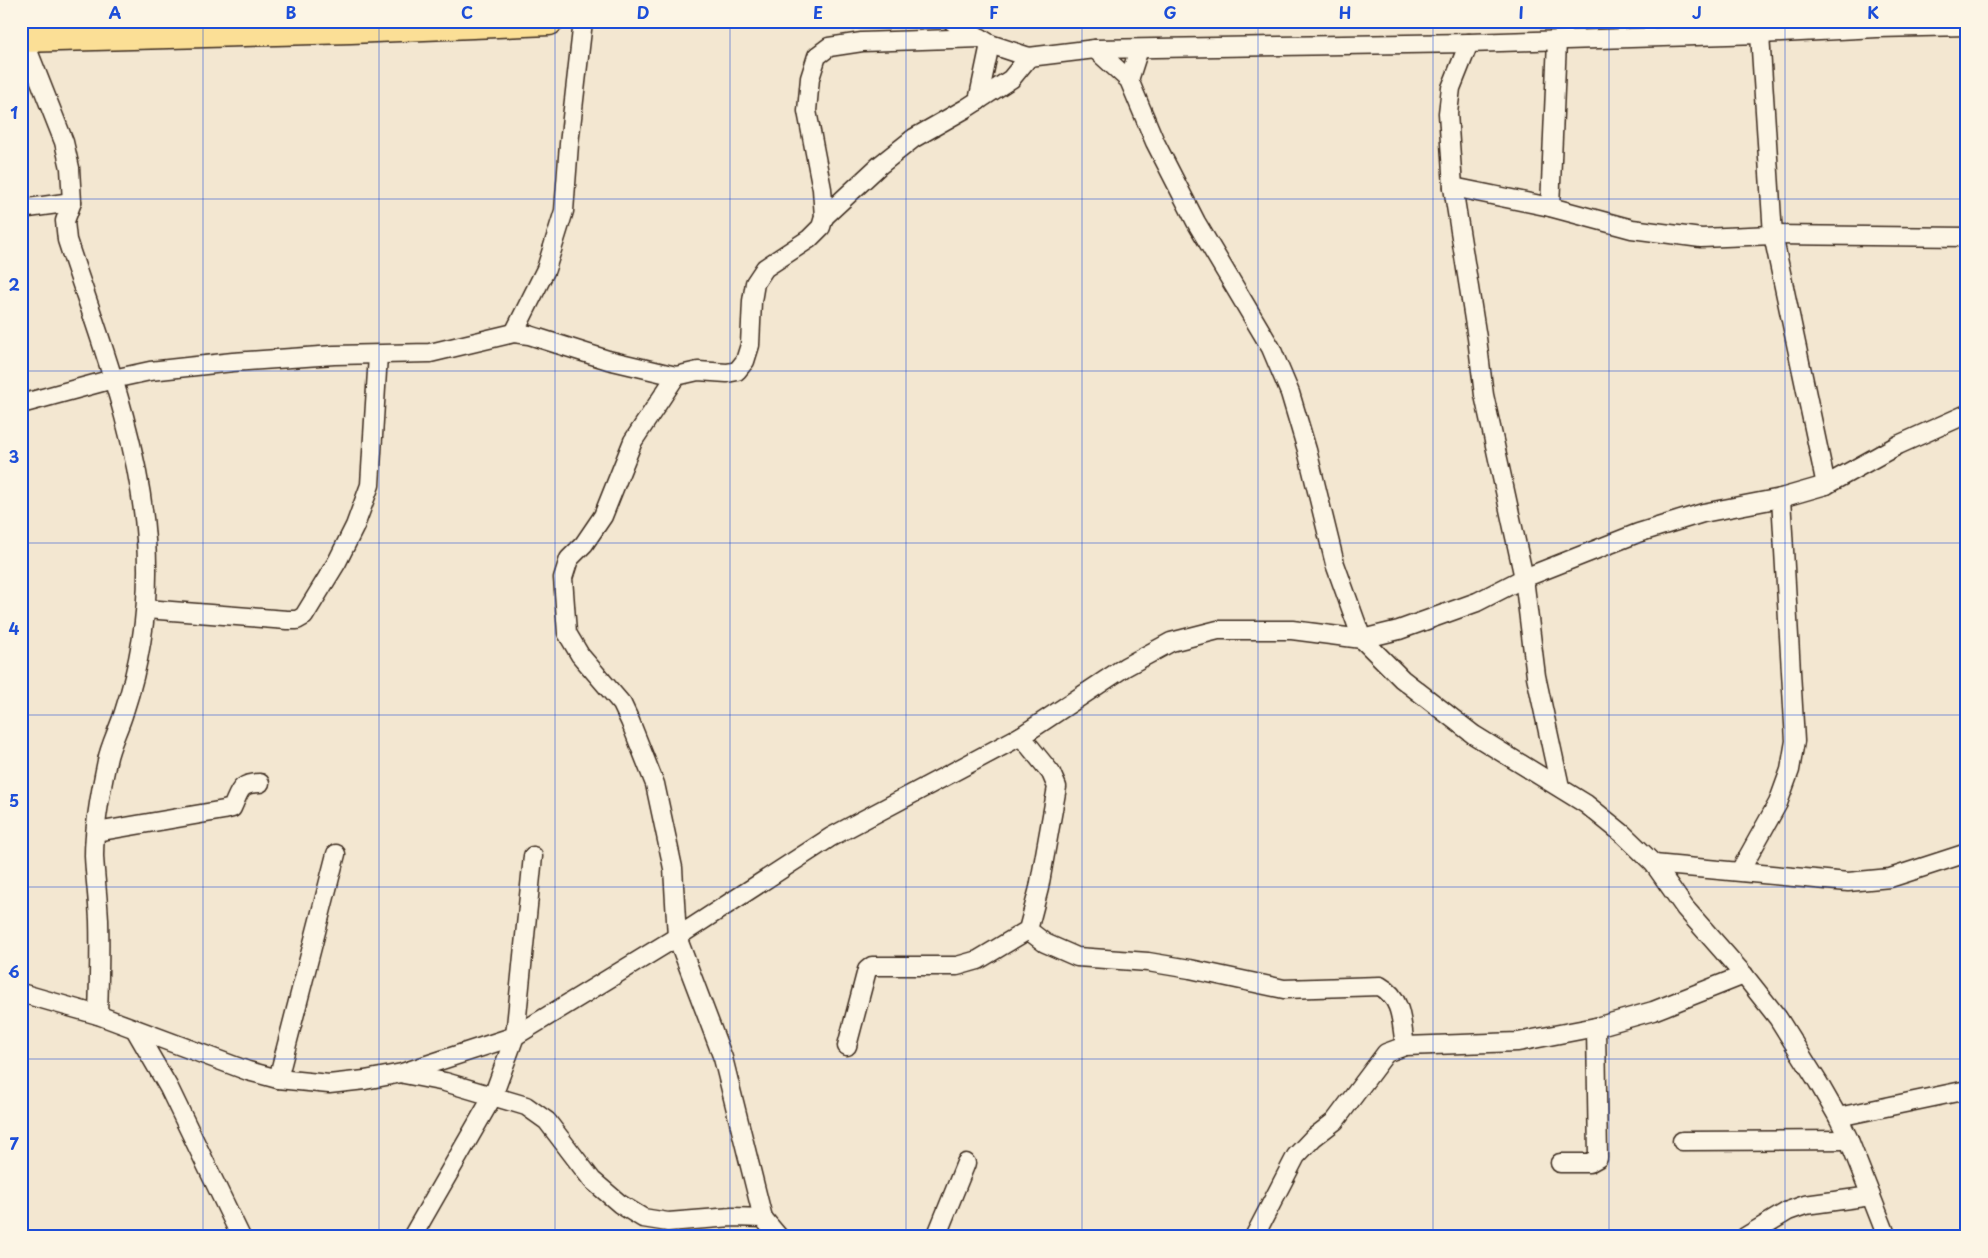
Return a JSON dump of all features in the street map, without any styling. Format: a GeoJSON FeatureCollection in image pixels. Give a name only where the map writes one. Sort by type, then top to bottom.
{"type":"FeatureCollection","features":[{"type":"Feature","properties":{"kind":"main road"},"geometry":{"type":"LineString","coordinates":[[22,38],[351,29],[549,21]]}},
{"type":"Feature","properties":{"kind":"street"},"geometry":{"type":"LineString","coordinates":[[514,333],[546,269],[564,212],[569,144],[583,21]]}},
{"type":"Feature","properties":{"kind":"street"},"geometry":{"type":"LineString","coordinates":[[952,21],[985,41],[1029,57],[1095,49],[1557,41],[1967,26]]}},
{"type":"Feature","properties":{"kind":"street"},"geometry":{"type":"LineString","coordinates":[[1760,34],[1773,235],[1826,485]]}},
{"type":"Feature","properties":{"kind":"street"},"geometry":{"type":"LineString","coordinates":[[22,38],[64,142],[70,168],[72,202],[66,221],[67,240],[125,416],[136,464],[145,530],[146,609],[141,650],[124,712],[107,760],[96,832],[94,856],[99,918],[98,1015]]}},
{"type":"Feature","properties":{"kind":"street"},"geometry":{"type":"LineString","coordinates":[[978,101],[985,41]]}},
{"type":"Feature","properties":{"kind":"street"},"geometry":{"type":"LineString","coordinates":[[21,404],[113,379],[150,372],[233,362],[334,355],[430,353],[514,333],[528,335],[608,360],[676,376],[698,372],[727,373],[737,371],[745,361],[750,344],[752,301],[755,283],[765,268],[809,239],[821,227],[824,217],[822,190],[807,111],[810,78],[817,56],[829,47],[862,42],[985,41]]}},
{"type":"Feature","properties":{"kind":"street"},"geometry":{"type":"LineString","coordinates":[[1550,207],[1557,41]]}},
{"type":"Feature","properties":{"kind":"street"},"geometry":{"type":"LineString","coordinates":[[1469,43],[1451,88],[1448,113],[1453,186],[1484,395],[1524,578],[1536,676],[1560,787]]}},
{"type":"Feature","properties":{"kind":"street"},"geometry":{"type":"LineString","coordinates":[[1095,49],[1129,80],[1155,142],[1196,222],[1271,348],[1290,393],[1308,450],[1335,564],[1362,639],[1402,679],[1474,735],[1586,804],[1623,834],[1654,864],[1685,908],[1744,975],[1778,1018],[1838,1118],[1849,1140],[1887,1237]]}},
{"type":"Feature","properties":{"kind":"street"},"geometry":{"type":"LineString","coordinates":[[1129,80],[1139,49]]}},
{"type":"Feature","properties":{"kind":"street"},"geometry":{"type":"LineString","coordinates":[[824,217],[880,165],[914,138],[978,101],[1011,79],[1029,57]]}},
{"type":"Feature","properties":{"kind":"street"},"geometry":{"type":"LineString","coordinates":[[1453,186],[1550,207],[1632,228],[1701,238],[1773,235],[1967,238]]}},
{"type":"Feature","properties":{"kind":"street"},"geometry":{"type":"LineString","coordinates":[[21,209],[72,202]]}},
{"type":"Feature","properties":{"kind":"street"},"geometry":{"type":"LineString","coordinates":[[146,609],[287,620],[297,620],[304,616],[337,562],[355,526],[370,486],[378,355]]}},
{"type":"Feature","properties":{"kind":"street"},"geometry":{"type":"LineString","coordinates":[[676,376],[633,441],[603,516],[584,544],[569,559],[563,578],[567,633],[580,655],[622,704],[655,784],[673,868],[677,938],[723,1058],[763,1218],[779,1237]]}},
{"type":"Feature","properties":{"kind":"street"},"geometry":{"type":"LineString","coordinates":[[21,993],[98,1015],[136,1031],[248,1071],[278,1079],[329,1084],[402,1074],[516,1036],[677,938],[831,837],[1021,736],[1125,667],[1171,642],[1218,630],[1292,630],[1362,639],[1399,630],[1478,602],[1524,578],[1638,533],[1703,513],[1781,498],[1826,485],[1898,445],[1967,414]]}},
{"type":"Feature","properties":{"kind":"street"},"geometry":{"type":"LineString","coordinates":[[1740,871],[1778,803],[1790,770],[1795,741],[1781,498]]}},
{"type":"Feature","properties":{"kind":"street"},"geometry":{"type":"LineString","coordinates":[[847,1046],[868,970],[872,966],[957,966],[978,960],[1028,930],[1039,888],[1057,787],[1051,773],[1021,736]]}},
{"type":"Feature","properties":{"kind":"street"},"geometry":{"type":"LineString","coordinates":[[96,832],[232,808],[242,786],[248,783],[260,783]]}},
{"type":"Feature","properties":{"kind":"street"},"geometry":{"type":"LineString","coordinates":[[1654,864],[1848,882],[1890,878],[1967,853]]}},
{"type":"Feature","properties":{"kind":"street"},"geometry":{"type":"LineString","coordinates":[[278,1079],[336,854]]}},
{"type":"Feature","properties":{"kind":"street"},"geometry":{"type":"LineString","coordinates":[[412,1237],[493,1096],[516,1036],[533,856]]}},
{"type":"Feature","properties":{"kind":"street"},"geometry":{"type":"LineString","coordinates":[[1028,930],[1044,943],[1077,956],[1148,962],[1284,989],[1380,986],[1397,1000],[1405,1046]]}},
{"type":"Feature","properties":{"kind":"street"},"geometry":{"type":"LineString","coordinates":[[1254,1237],[1296,1156],[1313,1138],[1335,1122],[1386,1054],[1405,1046],[1518,1042],[1596,1028],[1653,1011],[1744,975]]}},
{"type":"Feature","properties":{"kind":"street"},"geometry":{"type":"LineString","coordinates":[[1560,1163],[1589,1164],[1598,1158],[1596,1028]]}},
{"type":"Feature","properties":{"kind":"street"},"geometry":{"type":"LineString","coordinates":[[136,1031],[169,1088],[241,1237]]}},
{"type":"Feature","properties":{"kind":"street"},"geometry":{"type":"LineString","coordinates":[[402,1074],[445,1082],[526,1106],[547,1122],[592,1180],[620,1204],[643,1218],[668,1222],[732,1217],[763,1218]]}},
{"type":"Feature","properties":{"kind":"street"},"geometry":{"type":"LineString","coordinates":[[1838,1118],[1967,1090]]}},
{"type":"Feature","properties":{"kind":"street"},"geometry":{"type":"LineString","coordinates":[[1682,1141],[1849,1140]]}},
{"type":"Feature","properties":{"kind":"street"},"geometry":{"type":"LineString","coordinates":[[936,1237],[966,1164]]}},
{"type":"Feature","properties":{"kind":"street"},"geometry":{"type":"LineString","coordinates":[[1745,1237],[1805,1204],[1871,1196]]}}]}
